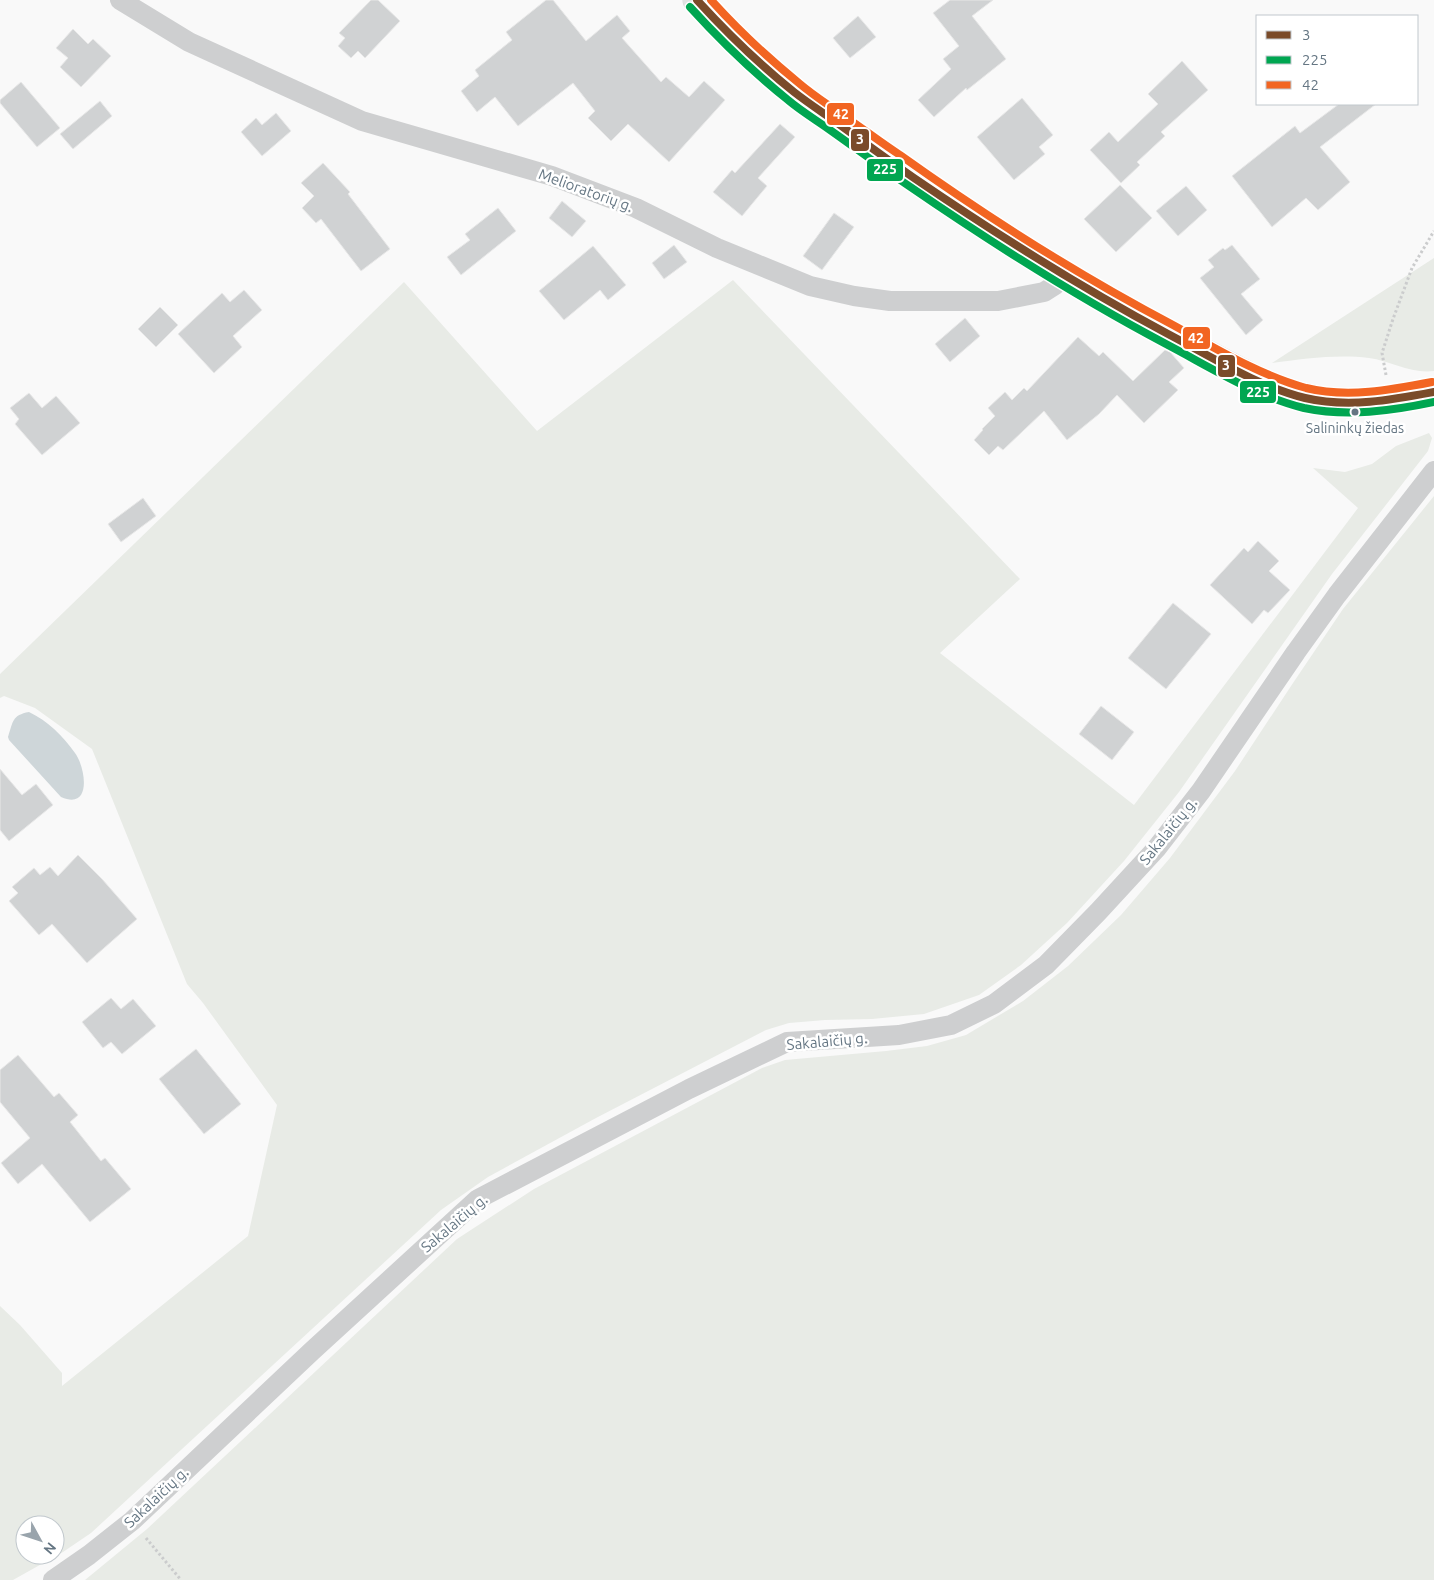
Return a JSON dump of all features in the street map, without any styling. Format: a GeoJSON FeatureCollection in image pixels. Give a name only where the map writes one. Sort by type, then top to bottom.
{"type":"FeatureCollection","features":[{"type":"Feature","properties":{"kind":"main road"},"geometry":{"type":"LineString","coordinates":[[697,0],[751,54],[795,93],[907,173],[1000,236],[1062,275],[1143,321],[1255,379],[1289,394],[1343,402],[1390,401],[1434,392]]}},
{"type":"Feature","properties":{"kind":"street","name":"Melioratorių g."},"geometry":{"type":"LineString","coordinates":[[120,0],[188,42],[362,121],[552,176],[636,208],[718,248],[810,286],[854,296],[890,301],[998,301],[1044,292],[1055,285],[1062,275]]}},
{"type":"Feature","properties":{"kind":"street","name":"Sakalaičių g."},"geometry":{"type":"LineString","coordinates":[[53,1580],[90,1555],[132,1521],[312,1350],[478,1199],[689,1089],[787,1042],[898,1035],[950,1025],[994,1004],[1046,965],[1156,849],[1201,791],[1337,595],[1434,471]]}},
{"type":"Feature","properties":{"kind":"path"},"geometry":{"type":"LineString","coordinates":[[1390,401],[1382,353],[1412,268],[1434,231]]}},
{"type":"Feature","properties":{"kind":"path"},"geometry":{"type":"LineString","coordinates":[[132,1521],[181,1580]]}},
{"type":"Feature","properties":{"kind":"shaded area"},"geometry":{"type":"Polygon","coordinates":[[[1434,258],[1434,371],[1417,371],[1369,358],[1357,357],[1320,358],[1272,363],[1434,258]]]}},
{"type":"Feature","properties":{"kind":"shaded area"},"geometry":{"type":"Polygon","coordinates":[[[733,280],[1020,579],[940,653],[1134,805],[1358,508],[1313,468],[1345,472],[1372,464],[1396,446],[1429,433],[1432,438],[1428,451],[1332,574],[1179,792],[1124,861],[1067,923],[1021,965],[979,995],[924,1014],[872,1019],[789,1023],[766,1030],[596,1118],[488,1177],[441,1210],[91,1533],[65,1551],[65,1515],[15,1515],[15,1565],[40,1565],[13,1580],[0,1580],[0,1306],[20,1325],[62,1373],[62,1386],[248,1236],[277,1105],[187,984],[92,749],[35,708],[4,696],[0,698],[0,674],[404,282],[537,431],[733,280]]]}},
{"type":"Feature","properties":{"kind":"shaded area"},"geometry":{"type":"Polygon","coordinates":[[[1434,496],[1434,1580],[85,1580],[147,1529],[457,1239],[534,1189],[762,1068],[785,1060],[927,1046],[966,1035],[1023,1001],[1068,966],[1121,915],[1170,858],[1235,771],[1343,609],[1434,496]]]}},
{"type":"Feature","properties":{"kind":"shaded area"},"geometry":{"type":"Polygon","coordinates":[[[29,712],[55,729],[79,760],[84,777],[84,786],[78,798],[71,800],[61,797],[9,740],[8,737],[12,723],[16,717],[29,712]]]}},
{"type":"Feature","properties":{"kind":"building"},"geometry":{"type":"Polygon","coordinates":[[[371,0],[378,0],[400,21],[365,58],[358,51],[351,58],[338,46],[345,38],[339,33],[371,0]]]}},
{"type":"Feature","properties":{"kind":"building"},"geometry":{"type":"Polygon","coordinates":[[[546,0],[553,0],[586,41],[617,15],[630,31],[622,38],[661,82],[666,77],[689,97],[704,81],[725,100],[669,162],[628,124],[611,141],[588,118],[595,111],[573,83],[518,126],[495,97],[477,112],[461,91],[479,76],[475,70],[512,40],[506,32],[546,0]]]}},
{"type":"Feature","properties":{"kind":"building"},"geometry":{"type":"Polygon","coordinates":[[[950,0],[993,0],[972,16],[1006,59],[967,90],[966,88],[934,117],[918,100],[951,69],[943,59],[959,46],[933,13],[950,0]]]}},
{"type":"Feature","properties":{"kind":"building"},"geometry":{"type":"Polygon","coordinates":[[[858,16],[876,37],[850,58],[833,38],[858,16]]]}},
{"type":"Feature","properties":{"kind":"building"},"geometry":{"type":"Polygon","coordinates":[[[73,29],[88,44],[93,39],[111,56],[81,87],[60,67],[68,58],[56,48],[73,29]]]}},
{"type":"Feature","properties":{"kind":"building"},"geometry":{"type":"Polygon","coordinates":[[[1182,61],[1208,90],[1161,132],[1165,136],[1137,162],[1140,165],[1121,183],[1090,150],[1109,132],[1118,142],[1158,104],[1148,94],[1182,61]]]}},
{"type":"Feature","properties":{"kind":"building"},"geometry":{"type":"Polygon","coordinates":[[[21,82],[60,128],[37,147],[0,103],[0,100],[21,82]]]}},
{"type":"Feature","properties":{"kind":"building"},"geometry":{"type":"Polygon","coordinates":[[[1022,98],[1053,135],[1039,147],[1045,154],[1014,180],[977,137],[1022,98]]]}},
{"type":"Feature","properties":{"kind":"building"},"geometry":{"type":"Polygon","coordinates":[[[100,101],[112,116],[73,149],[60,134],[100,101]]]}},
{"type":"Feature","properties":{"kind":"building"},"geometry":{"type":"Polygon","coordinates":[[[1338,105],[1375,105],[1320,147],[1350,182],[1318,210],[1306,198],[1272,227],[1232,176],[1295,126],[1300,133],[1338,105]]]}},
{"type":"Feature","properties":{"kind":"building"},"geometry":{"type":"Polygon","coordinates":[[[276,113],[291,131],[262,156],[241,132],[256,118],[262,125],[276,113]]]}},
{"type":"Feature","properties":{"kind":"building"},"geometry":{"type":"Polygon","coordinates":[[[780,124],[795,137],[758,178],[767,186],[742,216],[713,192],[732,170],[735,173],[780,124]]]}},
{"type":"Feature","properties":{"kind":"building"},"geometry":{"type":"Polygon","coordinates":[[[323,163],[350,192],[348,194],[390,249],[361,271],[321,219],[316,223],[302,208],[314,196],[301,183],[323,163]]]}},
{"type":"Feature","properties":{"kind":"building"},"geometry":{"type":"Polygon","coordinates":[[[1120,185],[1152,218],[1116,252],[1084,219],[1120,185]]]}},
{"type":"Feature","properties":{"kind":"building"},"geometry":{"type":"Polygon","coordinates":[[[1186,186],[1207,210],[1178,236],[1156,211],[1186,186]]]}},
{"type":"Feature","properties":{"kind":"building"},"geometry":{"type":"Polygon","coordinates":[[[562,201],[586,221],[572,237],[549,218],[562,201]]]}},
{"type":"Feature","properties":{"kind":"building"},"geometry":{"type":"Polygon","coordinates":[[[498,208],[516,231],[461,275],[447,257],[470,240],[465,234],[498,208]]]}},
{"type":"Feature","properties":{"kind":"building"},"geometry":{"type":"Polygon","coordinates":[[[834,213],[854,227],[822,270],[803,256],[834,213]]]}},
{"type":"Feature","properties":{"kind":"building"},"geometry":{"type":"Polygon","coordinates":[[[674,245],[687,262],[664,279],[652,263],[674,245]]]}},
{"type":"Feature","properties":{"kind":"building"},"geometry":{"type":"Polygon","coordinates":[[[1232,245],[1260,279],[1241,294],[1263,320],[1246,335],[1200,278],[1214,267],[1208,260],[1223,248],[1225,250],[1232,245]]]}},
{"type":"Feature","properties":{"kind":"building"},"geometry":{"type":"Polygon","coordinates":[[[593,246],[626,285],[608,300],[600,290],[564,320],[539,291],[593,246]]]}},
{"type":"Feature","properties":{"kind":"building"},"geometry":{"type":"Polygon","coordinates":[[[244,290],[262,310],[233,336],[242,347],[214,373],[178,334],[222,293],[230,302],[244,290]]]}},
{"type":"Feature","properties":{"kind":"building"},"geometry":{"type":"Polygon","coordinates":[[[160,307],[178,325],[156,347],[138,329],[160,307]]]}},
{"type":"Feature","properties":{"kind":"building"},"geometry":{"type":"Polygon","coordinates":[[[965,318],[980,336],[950,362],[935,344],[965,318]]]}},
{"type":"Feature","properties":{"kind":"building"},"geometry":{"type":"Polygon","coordinates":[[[1078,337],[1099,356],[1103,352],[1133,381],[1165,350],[1170,352],[1184,368],[1169,382],[1178,390],[1144,423],[1117,395],[1099,414],[1067,440],[1044,411],[1003,450],[998,446],[989,455],[974,440],[995,416],[988,408],[1005,392],[1012,400],[1024,388],[1027,391],[1078,337]]]}},
{"type":"Feature","properties":{"kind":"building"},"geometry":{"type":"Polygon","coordinates":[[[29,393],[42,408],[56,396],[80,423],[42,455],[15,424],[19,419],[10,408],[29,393]]]}},
{"type":"Feature","properties":{"kind":"building"},"geometry":{"type":"Polygon","coordinates":[[[143,498],[156,516],[121,542],[108,524],[143,498]]]}},
{"type":"Feature","properties":{"kind":"building"},"geometry":{"type":"Polygon","coordinates":[[[1258,541],[1279,561],[1269,571],[1290,590],[1268,613],[1264,610],[1252,624],[1210,585],[1244,548],[1248,552],[1258,541]]]}},
{"type":"Feature","properties":{"kind":"building"},"geometry":{"type":"Polygon","coordinates":[[[1173,603],[1211,634],[1166,689],[1128,658],[1173,603]]]}},
{"type":"Feature","properties":{"kind":"building"},"geometry":{"type":"Polygon","coordinates":[[[1101,706],[1134,732],[1112,760],[1079,734],[1101,706]]]}},
{"type":"Feature","properties":{"kind":"building"},"geometry":{"type":"Polygon","coordinates":[[[0,769],[22,795],[36,784],[53,805],[9,841],[0,830],[0,769]]]}},
{"type":"Feature","properties":{"kind":"building"},"geometry":{"type":"Polygon","coordinates":[[[78,855],[137,919],[87,963],[52,924],[39,935],[9,901],[18,893],[12,887],[34,868],[40,875],[50,867],[58,876],[78,855]]]}},
{"type":"Feature","properties":{"kind":"building"},"geometry":{"type":"Polygon","coordinates":[[[111,998],[121,1009],[133,999],[156,1026],[122,1054],[111,1042],[103,1048],[82,1022],[111,998]]]}},
{"type":"Feature","properties":{"kind":"building"},"geometry":{"type":"Polygon","coordinates":[[[196,1049],[241,1104],[204,1134],[159,1079],[196,1049]]]}},
{"type":"Feature","properties":{"kind":"building"},"geometry":{"type":"Polygon","coordinates":[[[18,1055],[54,1097],[59,1093],[78,1115],[70,1122],[101,1161],[105,1158],[131,1189],[90,1222],[42,1164],[18,1184],[1,1163],[30,1138],[0,1102],[0,1070],[18,1055]]]}},
{"type":"Feature","properties":{"kind":"transit line","name":"3"},"geometry":{"type":"LineString","coordinates":[[697,0],[744,48],[804,100],[914,178],[1007,240],[1071,279],[1218,361],[1252,379],[1287,393],[1321,401],[1370,402],[1434,392]]}},
{"type":"Feature","properties":{"kind":"transit line","name":"42"},"geometry":{"type":"LineString","coordinates":[[711,0],[754,44],[805,88],[933,178],[1068,266],[1221,352],[1289,383],[1322,391],[1369,392],[1432,382]]}},
{"type":"Feature","properties":{"kind":"transit line","name":"225"},"geometry":{"type":"LineString","coordinates":[[690,7],[737,55],[798,108],[899,179],[1003,249],[1067,288],[1216,371],[1250,389],[1286,403],[1320,411],[1369,412],[1434,402]]}},
{"type":"Feature","properties":{"kind":"place","name":"Salininkų žiedas"},"geometry":{"type":"Point","coordinates":[1355,412]}}]}
